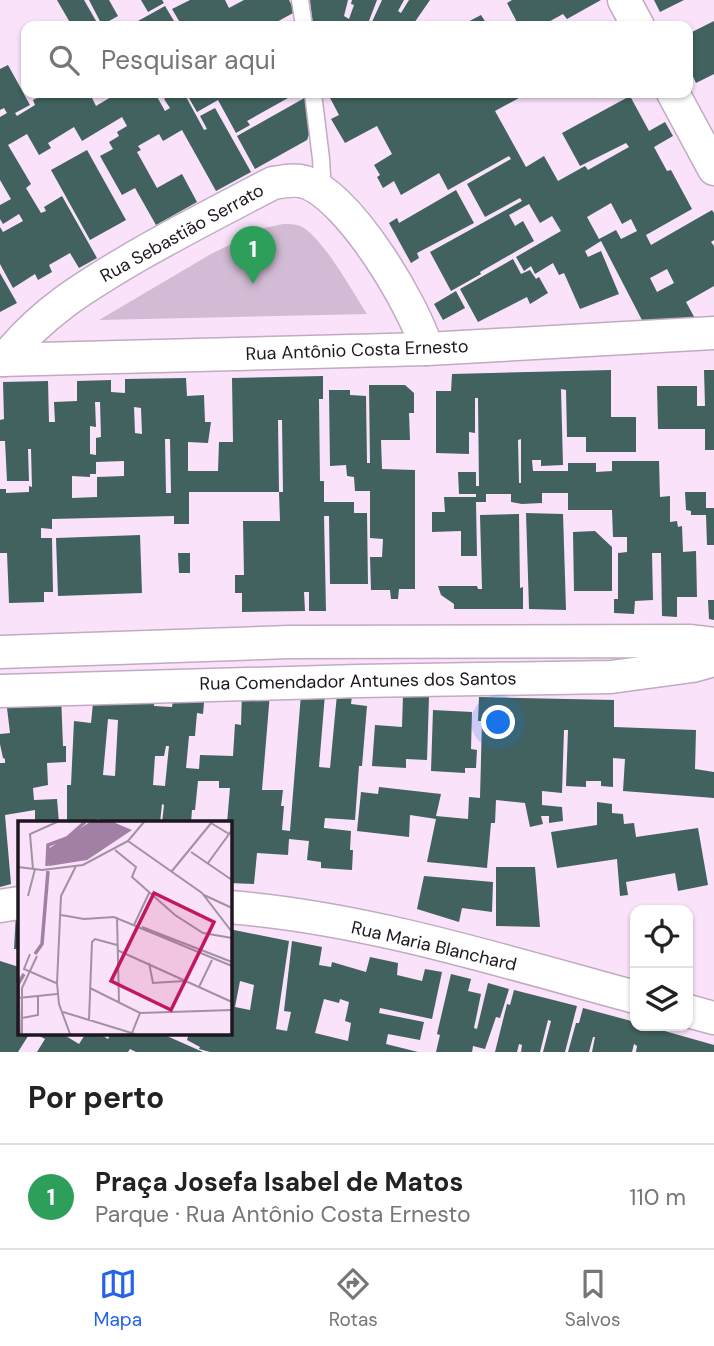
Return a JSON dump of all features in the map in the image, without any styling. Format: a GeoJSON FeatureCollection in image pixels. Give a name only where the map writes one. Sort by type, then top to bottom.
{"type":"FeatureCollection","features":[{"type":"Feature","properties":{"kind":"street"},"geometry":{"type":"LineString","coordinates":[[624,0],[635,21]]}},
{"type":"Feature","properties":{"kind":"street"},"geometry":{"type":"LineString","coordinates":[[676,98],[714,169]]}},
{"type":"Feature","properties":{"kind":"street","name":"Rua Sebastião Serrato"},"geometry":{"type":"LineString","coordinates":[[2,360],[18,341],[64,300],[182,230],[273,183],[299,180],[323,192],[352,220],[411,310],[427,349]]}},
{"type":"Feature","properties":{"kind":"street","name":"Rua Antônio Costa Ernesto"},"geometry":{"type":"LineString","coordinates":[[2,360],[427,349],[714,333]]}},
{"type":"Feature","properties":{"kind":"street","name":"Rua Comendador Antunes dos Santos"},"geometry":{"type":"LineString","coordinates":[[0,652],[289,642],[691,641],[714,644]]}},
{"type":"Feature","properties":{"kind":"street","name":"Rua Comendador Antunes dos Santos"},"geometry":{"type":"LineString","coordinates":[[0,691],[611,677],[692,666],[714,660]]}},
{"type":"Feature","properties":{"kind":"street"},"geometry":{"type":"LineString","coordinates":[[0,905],[18,903]]}},
{"type":"Feature","properties":{"kind":"street","name":"Rua Maria Blanchard"},"geometry":{"type":"LineString","coordinates":[[231,907],[265,910],[412,937],[630,996]]}},
{"type":"Feature","properties":{"kind":"street"},"geometry":{"type":"LineString","coordinates":[[693,1012],[714,1018]]}},
{"type":"Feature","properties":{"kind":"lane"},"geometry":{"type":"LineString","coordinates":[[300,0],[303,21]]}},
{"type":"Feature","properties":{"kind":"lane"},"geometry":{"type":"LineString","coordinates":[[314,98],[323,192]]}},
{"type":"Feature","properties":{"kind":"shaded area"},"geometry":{"type":"Polygon","coordinates":[[[283,224],[299,226],[312,235],[330,256],[367,314],[99,320],[211,254],[264,228],[283,224]]]}},
{"type":"Feature","properties":{"kind":"building"},"geometry":{"type":"Polygon","coordinates":[[[57,0],[84,0],[96,21],[69,21],[57,0]]]}},
{"type":"Feature","properties":{"kind":"building"},"geometry":{"type":"Polygon","coordinates":[[[89,0],[109,0],[118,16],[109,21],[100,21],[89,0]]]}},
{"type":"Feature","properties":{"kind":"building"},"geometry":{"type":"Polygon","coordinates":[[[141,0],[162,0],[164,3],[148,12],[141,0]]]}},
{"type":"Feature","properties":{"kind":"building"},"geometry":{"type":"Polygon","coordinates":[[[190,0],[225,0],[229,8],[244,0],[289,0],[295,12],[278,21],[179,21],[172,9],[190,0]]]}},
{"type":"Feature","properties":{"kind":"building"},"geometry":{"type":"Polygon","coordinates":[[[310,0],[348,0],[344,16],[349,19],[354,5],[351,4],[352,0],[377,0],[369,21],[312,21],[310,0]]]}},
{"type":"Feature","properties":{"kind":"building"},"geometry":{"type":"Polygon","coordinates":[[[382,0],[404,0],[398,11],[401,13],[409,0],[430,0],[415,21],[372,21],[382,0]]]}},
{"type":"Feature","properties":{"kind":"building"},"geometry":{"type":"Polygon","coordinates":[[[512,0],[601,0],[567,19],[563,14],[550,21],[516,21],[507,3],[512,0]]]}},
{"type":"Feature","properties":{"kind":"building"},"geometry":{"type":"Polygon","coordinates":[[[654,0],[684,0],[660,12],[654,0]]]}},
{"type":"Feature","properties":{"kind":"building"},"geometry":{"type":"Polygon","coordinates":[[[165,6],[174,21],[138,21],[165,6]]]}},
{"type":"Feature","properties":{"kind":"building"},"geometry":{"type":"Polygon","coordinates":[[[481,15],[485,21],[470,21],[481,15]]]}},
{"type":"Feature","properties":{"kind":"building"},"geometry":{"type":"Polygon","coordinates":[[[714,21],[714,74],[696,83],[693,77],[693,32],[714,21]]]}},
{"type":"Feature","properties":{"kind":"building"},"geometry":{"type":"Polygon","coordinates":[[[8,65],[21,89],[21,98],[26,98],[30,105],[15,113],[17,116],[35,105],[33,100],[37,98],[92,98],[96,106],[109,98],[158,98],[165,111],[170,108],[166,98],[187,98],[204,130],[207,129],[200,116],[215,108],[251,172],[216,191],[182,130],[163,141],[159,134],[138,146],[141,150],[137,152],[157,188],[182,174],[197,202],[156,225],[135,188],[122,195],[100,156],[113,149],[109,142],[119,136],[117,132],[127,126],[122,117],[82,141],[74,127],[48,143],[51,148],[39,155],[27,134],[8,145],[31,184],[26,188],[41,213],[46,211],[44,207],[62,196],[97,258],[79,268],[70,253],[49,265],[52,272],[38,280],[35,274],[13,288],[0,264],[0,227],[3,232],[23,221],[19,214],[3,224],[0,219],[0,205],[11,199],[0,180],[0,117],[7,113],[4,108],[0,110],[0,69],[8,65]]]}},
{"type":"Feature","properties":{"kind":"building"},"geometry":{"type":"Polygon","coordinates":[[[189,98],[288,98],[247,121],[250,125],[236,133],[218,100],[197,112],[189,98]]]}},
{"type":"Feature","properties":{"kind":"building"},"geometry":{"type":"Polygon","coordinates":[[[308,98],[311,129],[307,140],[255,169],[237,136],[308,98]]]}},
{"type":"Feature","properties":{"kind":"building"},"geometry":{"type":"Polygon","coordinates":[[[330,98],[519,98],[495,111],[526,167],[544,156],[558,181],[585,166],[588,170],[629,147],[626,143],[580,166],[562,133],[626,98],[631,98],[649,131],[665,122],[673,136],[654,147],[667,171],[671,170],[692,209],[646,235],[651,245],[712,210],[714,213],[714,240],[711,242],[714,246],[714,286],[686,302],[697,322],[644,324],[601,241],[585,251],[588,257],[601,251],[619,294],[580,309],[564,273],[559,275],[553,263],[535,274],[531,266],[524,271],[516,257],[561,231],[552,216],[540,223],[529,204],[509,215],[515,226],[523,221],[534,241],[451,291],[430,252],[522,201],[520,198],[485,217],[467,184],[511,159],[509,156],[448,190],[439,173],[401,195],[394,181],[383,188],[377,177],[380,175],[374,165],[392,154],[377,126],[345,143],[331,119],[339,115],[330,98]],[[611,203],[587,217],[599,239],[616,230],[621,239],[637,231],[631,219],[622,224],[611,203]],[[667,269],[650,278],[657,292],[674,283],[667,269]]]}},
{"type":"Feature","properties":{"kind":"building"},"geometry":{"type":"Polygon","coordinates":[[[87,150],[126,220],[90,240],[51,170],[87,150]]]}},
{"type":"Feature","properties":{"kind":"building"},"geometry":{"type":"Polygon","coordinates":[[[456,190],[474,223],[417,253],[419,258],[411,263],[389,223],[397,218],[399,223],[456,190]]]}},
{"type":"Feature","properties":{"kind":"building"},"geometry":{"type":"Polygon","coordinates":[[[513,259],[521,274],[530,270],[536,279],[539,277],[548,293],[530,304],[527,297],[478,322],[460,289],[513,259]]]}},
{"type":"Feature","properties":{"kind":"building"},"geometry":{"type":"Polygon","coordinates":[[[0,273],[17,303],[0,312],[0,273]]]}},
{"type":"Feature","properties":{"kind":"building"},"geometry":{"type":"Polygon","coordinates":[[[456,291],[465,308],[443,320],[434,304],[456,291]]]}},
{"type":"Feature","properties":{"kind":"building"},"geometry":{"type":"Polygon","coordinates":[[[611,370],[611,417],[636,417],[636,452],[586,452],[586,437],[567,437],[566,390],[561,389],[563,465],[541,466],[541,460],[532,460],[533,471],[568,471],[568,463],[596,463],[596,472],[612,471],[612,461],[659,461],[660,497],[670,496],[670,522],[677,521],[678,527],[682,526],[683,552],[696,551],[697,597],[677,597],[677,617],[662,616],[661,553],[652,553],[653,600],[635,601],[634,614],[614,613],[614,599],[618,599],[618,553],[627,552],[627,537],[613,537],[612,510],[568,510],[568,493],[542,493],[542,503],[522,504],[511,502],[511,494],[486,494],[486,502],[476,502],[477,556],[461,556],[461,531],[432,532],[432,512],[445,512],[444,497],[476,497],[476,494],[459,494],[458,472],[476,472],[476,486],[479,486],[478,398],[475,398],[475,433],[469,432],[469,454],[436,453],[436,391],[451,391],[452,374],[611,370]],[[521,439],[518,440],[521,483],[521,439]]]}},
{"type":"Feature","properties":{"kind":"building"},"geometry":{"type":"Polygon","coordinates":[[[704,370],[714,370],[714,450],[705,450],[705,429],[658,429],[657,386],[697,386],[697,406],[705,406],[704,370]]]}},
{"type":"Feature","properties":{"kind":"building"},"geometry":{"type":"Polygon","coordinates":[[[323,376],[323,399],[319,399],[320,481],[324,481],[324,502],[354,502],[354,513],[367,513],[368,584],[330,584],[329,516],[324,516],[326,611],[309,611],[309,592],[304,592],[305,611],[242,612],[242,593],[235,593],[235,575],[244,575],[243,521],[280,521],[279,492],[189,492],[189,524],[174,524],[174,516],[52,519],[52,529],[41,528],[41,538],[52,538],[53,592],[44,592],[44,602],[9,603],[7,553],[0,553],[0,489],[6,489],[6,493],[29,492],[29,486],[32,487],[31,449],[28,449],[29,481],[7,481],[5,441],[0,441],[0,420],[4,419],[3,382],[48,381],[49,422],[55,422],[54,402],[77,401],[77,381],[111,380],[111,392],[125,393],[125,379],[186,378],[187,396],[204,395],[205,422],[211,422],[208,443],[188,442],[188,471],[218,471],[219,442],[233,442],[232,378],[323,376]],[[95,402],[96,427],[90,426],[90,454],[96,455],[96,438],[101,437],[100,402],[95,402]],[[134,407],[135,433],[142,434],[141,408],[134,407]],[[278,420],[279,492],[283,492],[282,420],[278,420]],[[165,439],[166,493],[171,493],[170,439],[165,439]],[[124,461],[96,462],[96,474],[90,474],[90,477],[72,476],[72,498],[97,497],[97,477],[124,476],[124,461]]]}},
{"type":"Feature","properties":{"kind":"building"},"geometry":{"type":"Polygon","coordinates":[[[369,385],[405,385],[414,393],[414,413],[409,413],[410,440],[381,440],[382,469],[415,470],[415,589],[399,589],[398,599],[391,599],[390,590],[371,590],[370,557],[382,557],[383,539],[370,538],[370,491],[355,491],[354,477],[347,476],[346,465],[330,466],[329,390],[350,390],[350,395],[366,396],[367,463],[370,463],[369,385]]]}},
{"type":"Feature","properties":{"kind":"building"},"geometry":{"type":"Polygon","coordinates":[[[685,492],[706,492],[706,508],[714,508],[714,545],[707,545],[706,515],[691,515],[691,511],[686,510],[685,492]]]}},
{"type":"Feature","properties":{"kind":"building"},"geometry":{"type":"Polygon","coordinates":[[[526,513],[563,514],[566,610],[529,609],[526,513]]]}},
{"type":"Feature","properties":{"kind":"building"},"geometry":{"type":"Polygon","coordinates":[[[519,514],[520,588],[523,587],[523,609],[454,609],[454,604],[441,595],[438,586],[477,586],[482,589],[480,515],[519,514]]]}},
{"type":"Feature","properties":{"kind":"building"},"geometry":{"type":"Polygon","coordinates":[[[595,531],[612,547],[612,591],[574,591],[573,532],[595,531]]]}},
{"type":"Feature","properties":{"kind":"building"},"geometry":{"type":"Polygon","coordinates":[[[140,535],[142,593],[58,596],[56,538],[140,535]]]}},
{"type":"Feature","properties":{"kind":"building"},"geometry":{"type":"Polygon","coordinates":[[[178,553],[190,553],[190,573],[179,573],[178,553]]]}},
{"type":"Feature","properties":{"kind":"building"},"geometry":{"type":"Polygon","coordinates":[[[708,600],[714,600],[714,620],[709,619],[708,600]]]}},
{"type":"Feature","properties":{"kind":"building"},"geometry":{"type":"Polygon","coordinates":[[[205,692],[203,714],[197,713],[195,736],[189,736],[186,768],[199,769],[200,755],[233,756],[235,724],[241,725],[242,692],[270,693],[262,790],[283,790],[282,830],[290,831],[301,694],[325,694],[319,767],[330,768],[337,694],[352,695],[351,704],[367,706],[355,820],[325,818],[324,826],[351,831],[352,870],[321,868],[321,862],[307,860],[309,841],[289,839],[288,855],[257,853],[254,884],[231,883],[231,821],[227,821],[230,788],[219,788],[219,781],[198,781],[191,821],[162,821],[162,804],[160,821],[67,821],[67,785],[71,785],[74,721],[91,723],[94,693],[155,693],[154,706],[172,707],[174,693],[205,692]],[[108,719],[103,775],[115,776],[118,720],[108,719]],[[166,746],[164,756],[155,756],[153,785],[165,786],[169,746],[166,746]]]}},
{"type":"Feature","properties":{"kind":"building"},"geometry":{"type":"Polygon","coordinates":[[[61,695],[66,762],[47,763],[48,785],[33,788],[34,800],[57,799],[59,821],[35,821],[35,810],[5,815],[11,884],[0,887],[0,763],[5,763],[5,759],[0,734],[10,733],[7,708],[26,707],[24,696],[61,695]]]}},
{"type":"Feature","properties":{"kind":"building"},"geometry":{"type":"Polygon","coordinates":[[[403,695],[429,696],[427,760],[406,759],[406,768],[372,766],[375,725],[402,727],[403,695]]]}},
{"type":"Feature","properties":{"kind":"building"},"geometry":{"type":"Polygon","coordinates":[[[479,697],[614,700],[614,727],[696,730],[695,769],[714,772],[714,798],[623,791],[625,759],[613,758],[613,787],[601,786],[601,781],[586,781],[586,787],[566,786],[568,730],[564,730],[562,793],[542,791],[542,805],[562,807],[563,821],[549,823],[549,816],[541,816],[543,824],[530,827],[525,803],[496,800],[487,868],[427,862],[436,819],[410,815],[409,837],[357,831],[361,792],[378,794],[379,787],[441,794],[436,816],[468,819],[469,797],[480,798],[482,721],[478,721],[479,697]]]}},
{"type":"Feature","properties":{"kind":"building"},"geometry":{"type":"Polygon","coordinates":[[[433,710],[472,712],[471,749],[477,750],[476,768],[465,768],[465,773],[431,771],[433,710]]]}},
{"type":"Feature","properties":{"kind":"building"},"geometry":{"type":"Polygon","coordinates":[[[597,802],[612,804],[612,813],[623,814],[624,824],[634,823],[636,837],[698,828],[708,885],[678,891],[675,873],[626,882],[628,895],[620,896],[617,859],[557,868],[551,832],[597,825],[597,802]]]}},
{"type":"Feature","properties":{"kind":"building"},"geometry":{"type":"Polygon","coordinates":[[[496,867],[535,867],[540,927],[496,926],[496,867]]]}},
{"type":"Feature","properties":{"kind":"building"},"geometry":{"type":"Polygon","coordinates":[[[424,876],[493,882],[492,912],[462,908],[459,922],[417,909],[424,876]]]}},
{"type":"Feature","properties":{"kind":"building"},"geometry":{"type":"Polygon","coordinates":[[[16,913],[18,949],[14,949],[16,913]]]}},
{"type":"Feature","properties":{"kind":"building"},"geometry":{"type":"Polygon","coordinates":[[[231,929],[289,941],[276,1029],[287,1031],[291,1012],[284,1011],[292,941],[322,947],[319,965],[331,967],[332,962],[366,972],[370,957],[398,963],[397,975],[422,981],[425,969],[442,972],[432,1019],[380,1008],[379,1013],[424,1022],[420,1040],[388,1034],[386,1044],[418,1052],[210,1052],[199,1049],[200,1047],[187,1040],[189,1034],[230,1035],[233,1018],[231,929]],[[240,981],[235,1007],[250,1010],[254,985],[240,981]],[[324,999],[315,1033],[348,1041],[351,1023],[345,1021],[349,1002],[340,999],[339,1003],[324,999]]]}},
{"type":"Feature","properties":{"kind":"building"},"geometry":{"type":"Polygon","coordinates":[[[0,961],[18,967],[18,1034],[29,1034],[18,1052],[0,1052],[0,961]]]}},
{"type":"Feature","properties":{"kind":"building"},"geometry":{"type":"Polygon","coordinates":[[[451,974],[471,979],[468,991],[481,994],[474,1028],[477,1029],[488,983],[509,989],[500,1018],[496,1017],[485,1049],[473,1046],[472,1052],[436,1052],[440,1035],[437,1034],[451,974]]]}},
{"type":"Feature","properties":{"kind":"building"},"geometry":{"type":"Polygon","coordinates":[[[514,990],[577,1006],[565,1052],[543,1052],[551,1021],[548,1020],[540,1052],[521,1052],[522,1045],[519,1044],[517,1052],[495,1052],[507,1004],[510,1005],[514,990]]]}},
{"type":"Feature","properties":{"kind":"building"},"geometry":{"type":"Polygon","coordinates":[[[583,1008],[630,1021],[630,1031],[665,1031],[714,1045],[714,1052],[636,1052],[637,1046],[634,1044],[632,1052],[592,1052],[593,1037],[589,1052],[568,1052],[576,1023],[579,1023],[583,1008]]]}},
{"type":"Feature","properties":{"kind":"building"},"geometry":{"type":"Polygon","coordinates":[[[36,1034],[67,1034],[66,1036],[79,1044],[85,1034],[100,1034],[108,1039],[110,1034],[162,1034],[203,1052],[136,1052],[130,1049],[128,1052],[37,1052],[45,1039],[36,1034]]]}},
{"type":"Feature","properties":{"kind":"place","name":"Praça Josefa Isabel de Matos"},"geometry":{"type":"Point","coordinates":[253,284]}}]}
